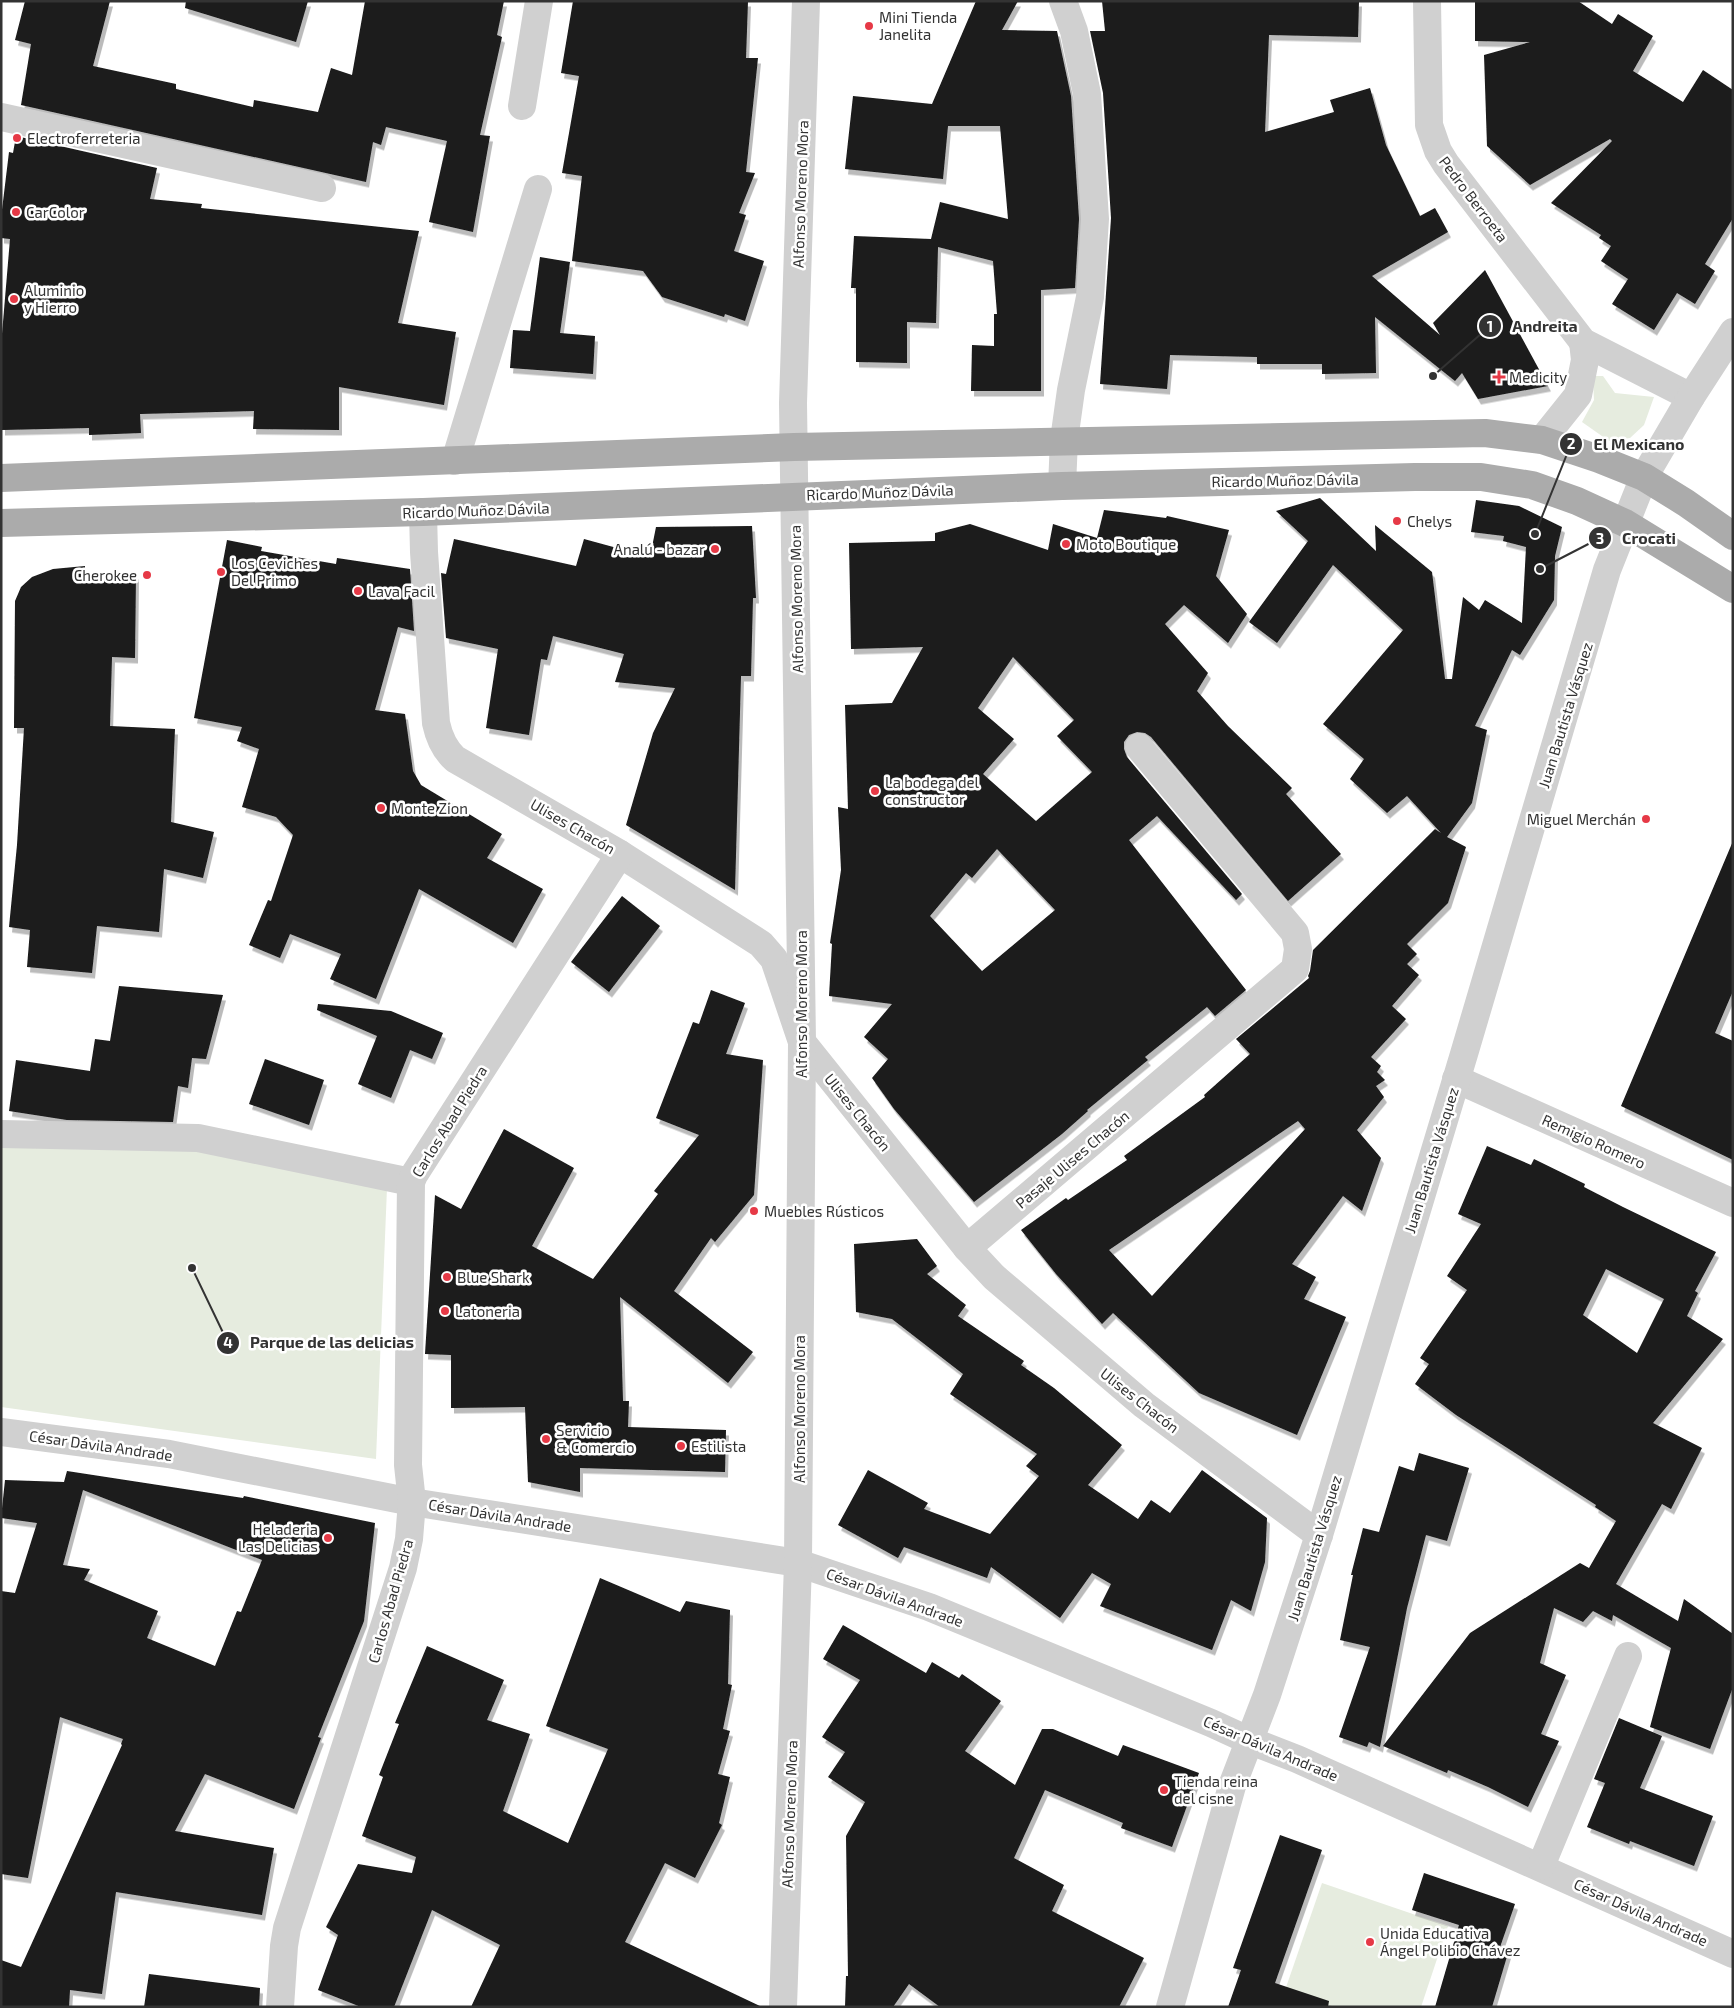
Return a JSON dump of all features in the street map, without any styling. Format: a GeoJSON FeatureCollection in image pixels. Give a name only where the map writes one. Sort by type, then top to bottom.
{"type":"FeatureCollection","features":[{"type":"Feature","properties":{"kind":"main road"},"geometry":{"type":"LineString","coordinates":[[1,478],[794,447],[1485,432],[1542,440],[1599,459],[1644,477],[1686,503],[1733,536]]}},
{"type":"Feature","properties":{"kind":"main road","name":"Ricardo Muñoz Dávila"},"geometry":{"type":"LineString","coordinates":[[1,523],[424,512],[1062,486],[1481,477],[1532,485],[1577,501],[1625,523],[1733,589]]}},
{"type":"Feature","properties":{"kind":"street"},"geometry":{"type":"LineString","coordinates":[[522,106],[539,1]]}},
{"type":"Feature","properties":{"kind":"street","name":"Alfonso Moreno Mora"},"geometry":{"type":"LineString","coordinates":[[782,2007],[798,1562],[802,1042],[793,402],[806,1]]}},
{"type":"Feature","properties":{"kind":"street"},"geometry":{"type":"LineString","coordinates":[[1062,486],[1064,440],[1071,390],[1090,296],[1095,219],[1087,94],[1074,31],[1063,1]]}},
{"type":"Feature","properties":{"kind":"street","name":"Pedro Berroeta"},"geometry":{"type":"LineString","coordinates":[[1427,1],[1427,112],[1429,125],[1438,150],[1583,342],[1691,397]]}},
{"type":"Feature","properties":{"kind":"street"},"geometry":{"type":"LineString","coordinates":[[1,117],[322,188]]}},
{"type":"Feature","properties":{"kind":"street"},"geometry":{"type":"LineString","coordinates":[[455,461],[538,189]]}},
{"type":"Feature","properties":{"kind":"street","name":"Juan Bautista Vásquez"},"geometry":{"type":"LineString","coordinates":[[1170,2007],[1232,1786],[1248,1740],[1267,1695],[1318,1535],[1607,570],[1644,477],[1691,397],[1733,332]]}},
{"type":"Feature","properties":{"kind":"street"},"geometry":{"type":"LineString","coordinates":[[1542,440],[1578,395],[1586,360],[1583,342]]}},
{"type":"Feature","properties":{"kind":"street","name":"Ulises Chacón"},"geometry":{"type":"LineString","coordinates":[[424,512],[424,552],[436,723],[447,752],[454,759],[620,854],[768,949],[774,959],[802,1042],[966,1248],[994,1277],[1144,1405],[1318,1535]]}},
{"type":"Feature","properties":{"kind":"street","name":"Pasaje Ulises Chacón"},"geometry":{"type":"LineString","coordinates":[[966,1248],[1295,969],[1298,949],[1295,933],[1139,747]]}},
{"type":"Feature","properties":{"kind":"street","name":"Carlos Abad Piedra"},"geometry":{"type":"LineString","coordinates":[[280,2007],[285,1937],[403,1568],[409,1539],[412,1502],[408,1465],[411,1182],[620,854]]}},
{"type":"Feature","properties":{"kind":"street","name":"Remigio Romero"},"geometry":{"type":"LineString","coordinates":[[1456,1079],[1733,1203]]}},
{"type":"Feature","properties":{"kind":"street"},"geometry":{"type":"LineString","coordinates":[[1,1134],[198,1138],[411,1182]]}},
{"type":"Feature","properties":{"kind":"street","name":"César Dávila Andrade"},"geometry":{"type":"LineString","coordinates":[[1,1432],[169,1454],[412,1502],[798,1562],[929,1607],[1202,1719],[1541,1866],[1733,1954]]}},
{"type":"Feature","properties":{"kind":"street"},"geometry":{"type":"LineString","coordinates":[[1541,1866],[1628,1656]]}},
{"type":"Feature","properties":{"kind":"shaded area"},"geometry":{"type":"Polygon","coordinates":[[[1596,376],[1603,376],[1615,393],[1654,397],[1644,425],[1630,438],[1609,441],[1582,422],[1594,400],[1593,381],[1596,376]]]}},
{"type":"Feature","properties":{"kind":"shaded area"},"geometry":{"type":"Polygon","coordinates":[[[1,1146],[195,1146],[387,1188],[376,1459],[1,1407],[1,1146]]]}},
{"type":"Feature","properties":{"kind":"shaded area"},"geometry":{"type":"Polygon","coordinates":[[[1322,1883],[1448,1926],[1421,2007],[1305,2007],[1282,1999],[1322,1883]]]}},
{"type":"Feature","properties":{"kind":"building"},"geometry":{"type":"Polygon","coordinates":[[[25,1],[110,1],[93,66],[176,84],[176,89],[253,107],[254,100],[318,112],[331,68],[352,75],[365,1],[504,1],[497,35],[502,37],[480,135],[490,136],[473,232],[429,222],[447,141],[386,127],[381,145],[373,142],[366,182],[21,105],[31,44],[15,40],[25,1]]]}},
{"type":"Feature","properties":{"kind":"building"},"geometry":{"type":"Polygon","coordinates":[[[186,1],[308,1],[296,42],[185,8],[186,1]]]}},
{"type":"Feature","properties":{"kind":"building"},"geometry":{"type":"Polygon","coordinates":[[[573,1],[748,1],[746,58],[758,58],[746,172],[755,173],[739,213],[746,215],[734,251],[764,261],[745,321],[725,314],[724,317],[662,297],[643,271],[572,261],[582,176],[562,173],[579,76],[561,73],[573,1]]]}},
{"type":"Feature","properties":{"kind":"building"},"geometry":{"type":"Polygon","coordinates":[[[976,1],[1018,1],[1002,30],[1057,31],[1071,96],[1079,219],[1075,288],[1041,290],[1041,391],[971,391],[972,345],[994,346],[994,314],[997,314],[993,261],[938,247],[936,323],[907,322],[907,363],[856,362],[856,288],[851,288],[854,236],[931,239],[940,202],[1008,219],[1000,126],[948,126],[943,179],[845,169],[853,96],[932,104],[976,1]]]}},
{"type":"Feature","properties":{"kind":"building"},"geometry":{"type":"Polygon","coordinates":[[[1102,1],[1359,1],[1358,37],[1269,35],[1265,132],[1334,112],[1330,100],[1370,88],[1386,145],[1420,216],[1435,208],[1448,232],[1372,276],[1440,335],[1433,323],[1485,270],[1548,386],[1478,399],[1462,373],[1455,381],[1375,317],[1376,373],[1322,374],[1322,364],[1257,364],[1257,357],[1170,355],[1167,389],[1100,384],[1111,218],[1103,93],[1090,31],[1105,31],[1102,1]]]}},
{"type":"Feature","properties":{"kind":"building"},"geometry":{"type":"Polygon","coordinates":[[[1475,1],[1578,1],[1612,24],[1618,14],[1653,36],[1633,71],[1683,102],[1703,70],[1733,90],[1733,218],[1705,264],[1715,271],[1695,304],[1677,293],[1654,330],[1612,304],[1628,279],[1601,261],[1611,246],[1599,238],[1601,235],[1551,203],[1612,141],[1610,139],[1530,185],[1487,146],[1484,55],[1530,42],[1475,41],[1475,1]]]}},
{"type":"Feature","properties":{"kind":"building"},"geometry":{"type":"Polygon","coordinates":[[[16,136],[157,168],[150,199],[202,204],[201,208],[419,231],[398,323],[456,332],[444,405],[339,387],[339,430],[253,429],[254,411],[140,414],[141,433],[89,435],[89,428],[2,430],[2,334],[10,239],[1,238],[1,218],[9,152],[13,153],[16,136]]]}},
{"type":"Feature","properties":{"kind":"building"},"geometry":{"type":"Polygon","coordinates":[[[540,257],[570,262],[560,333],[595,336],[593,374],[510,368],[513,330],[530,331],[540,257]]]}},
{"type":"Feature","properties":{"kind":"building"},"geometry":{"type":"Polygon","coordinates":[[[1320,498],[1376,551],[1375,525],[1432,572],[1445,679],[1452,679],[1463,597],[1479,610],[1485,600],[1522,623],[1526,547],[1503,541],[1504,536],[1471,532],[1476,500],[1519,506],[1562,527],[1555,556],[1554,600],[1520,655],[1512,650],[1475,726],[1487,730],[1472,803],[1447,837],[1466,847],[1448,903],[1407,944],[1417,954],[1407,964],[1419,975],[1392,1006],[1406,1019],[1371,1057],[1381,1066],[1377,1072],[1385,1080],[1376,1086],[1384,1097],[1357,1130],[1381,1158],[1362,1211],[1343,1196],[1292,1264],[1316,1277],[1304,1299],[1346,1317],[1297,1435],[1199,1393],[1113,1313],[1102,1324],[1056,1274],[1021,1230],[1066,1198],[1068,1200],[1127,1160],[1124,1156],[1205,1097],[1204,1095],[1250,1054],[1236,1039],[1309,978],[1313,950],[1435,829],[1441,833],[1407,796],[1387,813],[1350,779],[1364,759],[1323,724],[1403,630],[1333,565],[1277,643],[1249,622],[1308,541],[1276,511],[1320,498]],[[1298,1121],[1109,1250],[1152,1296],[1305,1129],[1298,1121]]]}},
{"type":"Feature","properties":{"kind":"building"},"geometry":{"type":"Polygon","coordinates":[[[1104,510],[1166,518],[1167,516],[1229,530],[1216,576],[1247,614],[1228,643],[1184,605],[1165,624],[1208,673],[1197,691],[1228,726],[1292,788],[1286,794],[1341,854],[1288,901],[1151,737],[1145,733],[1137,732],[1129,735],[1124,742],[1127,757],[1242,894],[1236,900],[1157,816],[1129,840],[1246,990],[1215,1016],[1207,1007],[1145,1057],[1148,1060],[1087,1110],[1062,1134],[974,1202],[894,1109],[872,1078],[888,1059],[864,1037],[892,1004],[829,996],[832,944],[830,943],[841,870],[838,807],[848,809],[845,705],[892,703],[923,647],[851,649],[849,543],[935,541],[935,533],[970,524],[1048,550],[1053,524],[1097,538],[1104,510]],[[1013,657],[978,708],[1014,739],[983,774],[1036,821],[1092,772],[1057,736],[1074,720],[1013,657]],[[997,849],[972,878],[966,873],[930,916],[982,971],[1055,910],[997,849]]]}},
{"type":"Feature","properties":{"kind":"building"},"geometry":{"type":"Polygon","coordinates":[[[752,526],[756,598],[753,598],[751,676],[741,676],[735,890],[626,825],[653,733],[675,688],[615,682],[624,654],[553,636],[547,660],[541,659],[529,735],[486,728],[498,649],[446,638],[441,573],[446,574],[454,539],[576,566],[584,539],[650,557],[656,527],[752,526]]]}},
{"type":"Feature","properties":{"kind":"building"},"geometry":{"type":"Polygon","coordinates":[[[227,540],[262,547],[261,551],[336,564],[337,558],[410,569],[414,631],[398,627],[375,710],[405,714],[413,771],[421,785],[502,834],[487,858],[543,889],[513,943],[419,889],[376,999],[330,979],[341,954],[290,934],[280,958],[249,945],[268,900],[271,901],[293,835],[276,817],[242,807],[259,749],[237,741],[242,727],[194,718],[227,540]]]}},
{"type":"Feature","properties":{"kind":"building"},"geometry":{"type":"Polygon","coordinates":[[[85,566],[85,573],[136,574],[135,658],[112,657],[110,726],[175,729],[171,822],[214,832],[203,878],[164,869],[159,932],[97,926],[92,973],[27,967],[30,930],[9,927],[17,845],[24,728],[14,728],[15,601],[21,587],[32,577],[53,569],[85,566]]]}},
{"type":"Feature","properties":{"kind":"building"},"geometry":{"type":"Polygon","coordinates":[[[1733,841],[1733,991],[1715,1033],[1733,1041],[1733,1160],[1621,1106],[1733,841]]]}},
{"type":"Feature","properties":{"kind":"building"},"geometry":{"type":"Polygon","coordinates":[[[622,896],[660,926],[609,992],[571,962],[622,896]]]}},
{"type":"Feature","properties":{"kind":"building"},"geometry":{"type":"Polygon","coordinates":[[[119,986],[223,995],[206,1059],[192,1058],[188,1088],[178,1086],[173,1122],[67,1120],[9,1111],[16,1060],[90,1071],[95,1039],[110,1041],[119,986]]]}},
{"type":"Feature","properties":{"kind":"building"},"geometry":{"type":"Polygon","coordinates":[[[711,990],[745,1003],[726,1054],[763,1060],[754,1195],[715,1242],[711,1238],[674,1291],[753,1352],[728,1383],[620,1297],[623,1401],[629,1401],[628,1427],[726,1430],[725,1472],[580,1468],[580,1492],[528,1482],[525,1407],[451,1408],[451,1355],[425,1354],[435,1195],[461,1209],[504,1129],[574,1168],[532,1246],[593,1279],[658,1194],[654,1191],[699,1135],[656,1118],[693,1022],[699,1024],[711,990]]]}},
{"type":"Feature","properties":{"kind":"building"},"geometry":{"type":"Polygon","coordinates":[[[318,1004],[391,1011],[443,1033],[432,1059],[410,1050],[391,1098],[358,1084],[377,1036],[317,1010],[318,1004]]]}},
{"type":"Feature","properties":{"kind":"building"},"geometry":{"type":"Polygon","coordinates":[[[265,1059],[324,1080],[309,1125],[249,1104],[265,1059]]]}},
{"type":"Feature","properties":{"kind":"building"},"geometry":{"type":"Polygon","coordinates":[[[1487,1146],[1531,1165],[1534,1159],[1585,1184],[1584,1187],[1623,1207],[1716,1252],[1695,1291],[1698,1293],[1687,1316],[1723,1339],[1653,1423],[1702,1448],[1671,1509],[1662,1504],[1616,1584],[1678,1621],[1684,1599],[1733,1634],[1733,1687],[1710,1749],[1650,1727],[1671,1648],[1613,1615],[1612,1621],[1593,1611],[1583,1622],[1554,1608],[1540,1663],[1566,1675],[1541,1734],[1559,1741],[1528,1807],[1448,1770],[1447,1773],[1383,1746],[1470,1633],[1580,1563],[1589,1568],[1616,1521],[1595,1507],[1596,1505],[1456,1415],[1415,1384],[1429,1364],[1420,1358],[1467,1290],[1447,1276],[1481,1224],[1458,1214],[1487,1146]],[[1606,1269],[1583,1315],[1637,1353],[1664,1299],[1606,1269]]]}},
{"type":"Feature","properties":{"kind":"building"},"geometry":{"type":"Polygon","coordinates":[[[917,1239],[937,1266],[927,1274],[966,1305],[958,1316],[1024,1361],[1021,1365],[1054,1388],[1122,1445],[1088,1485],[1138,1519],[1151,1500],[1170,1513],[1202,1470],[1267,1518],[1265,1562],[1251,1611],[1231,1600],[1212,1650],[1100,1606],[1111,1584],[1092,1573],[1060,1618],[991,1567],[987,1578],[904,1547],[898,1558],[838,1525],[868,1470],[928,1503],[924,1509],[990,1534],[1039,1476],[1026,1466],[1037,1454],[950,1394],[963,1374],[892,1319],[856,1312],[854,1244],[917,1239]]]}},
{"type":"Feature","properties":{"kind":"building"},"geometry":{"type":"Polygon","coordinates":[[[1419,1453],[1469,1468],[1447,1541],[1426,1535],[1407,1608],[1380,1747],[1369,1742],[1367,1747],[1339,1737],[1370,1647],[1340,1640],[1353,1575],[1351,1575],[1363,1528],[1379,1532],[1399,1466],[1414,1471],[1419,1453]]]}},
{"type":"Feature","properties":{"kind":"building"},"geometry":{"type":"Polygon","coordinates":[[[67,1471],[243,1498],[244,1496],[375,1523],[364,1621],[318,1737],[321,1738],[294,1809],[205,1774],[175,1831],[274,1848],[262,1915],[116,1892],[102,1994],[70,1990],[69,2007],[1,2007],[1,1960],[21,1967],[122,1745],[123,1739],[60,1717],[28,1878],[1,1874],[1,1591],[15,1593],[37,1523],[1,1518],[5,1480],[64,1482],[67,1471]],[[83,1490],[63,1565],[90,1569],[84,1580],[158,1611],[147,1638],[215,1666],[237,1611],[241,1612],[262,1560],[83,1490]]]}},
{"type":"Feature","properties":{"kind":"building"},"geometry":{"type":"Polygon","coordinates":[[[600,1578],[680,1612],[686,1601],[730,1610],[728,1684],[732,1685],[723,1729],[730,1731],[718,1774],[730,1777],[719,1823],[722,1825],[695,1878],[665,1863],[625,1942],[762,2007],[471,2007],[500,1945],[432,1910],[394,2007],[361,2007],[318,1990],[338,1935],[326,1927],[358,1864],[412,1873],[416,1857],[362,1836],[383,1777],[379,1775],[399,1724],[395,1723],[427,1646],[504,1680],[487,1720],[530,1734],[503,1811],[568,1843],[608,1749],[546,1726],[600,1578]]]}},
{"type":"Feature","properties":{"kind":"building"},"geometry":{"type":"Polygon","coordinates":[[[843,1625],[926,1673],[932,1662],[959,1678],[962,1674],[1001,1701],[965,1751],[1015,1785],[1042,1729],[1053,1729],[1118,1756],[1123,1745],[1199,1773],[1172,1847],[1121,1828],[1123,1823],[1045,1790],[1014,1858],[1064,1885],[1052,1911],[1144,1958],[1119,2007],[940,2007],[909,1984],[893,2007],[845,2007],[846,1976],[848,1976],[846,1836],[865,1802],[828,1777],[845,1752],[822,1737],[860,1680],[823,1659],[843,1625]]]}},
{"type":"Feature","properties":{"kind":"building"},"geometry":{"type":"Polygon","coordinates":[[[1619,1718],[1662,1736],[1640,1788],[1713,1816],[1694,1866],[1630,1841],[1629,1844],[1587,1827],[1605,1783],[1594,1779],[1619,1718]]]}},
{"type":"Feature","properties":{"kind":"building"},"geometry":{"type":"Polygon","coordinates":[[[1280,1835],[1322,1850],[1275,1983],[1329,2001],[1328,2007],[1228,2007],[1241,1970],[1233,1968],[1280,1835]]]}},
{"type":"Feature","properties":{"kind":"building"},"geometry":{"type":"Polygon","coordinates":[[[1424,1873],[1515,1904],[1499,1950],[1508,1953],[1492,2007],[1435,2007],[1459,1925],[1412,1910],[1424,1873]]]}},
{"type":"Feature","properties":{"kind":"building"},"geometry":{"type":"Polygon","coordinates":[[[149,1974],[260,1988],[259,2007],[144,2007],[149,1974]]]}},
{"type":"Feature","properties":{"kind":"place","name":"Mini Tienda Janelita"},"geometry":{"type":"Point","coordinates":[869,26]}},
{"type":"Feature","properties":{"kind":"place","name":"Electroferreteria"},"geometry":{"type":"Point","coordinates":[17,138]}},
{"type":"Feature","properties":{"kind":"place","name":"CarColor"},"geometry":{"type":"Point","coordinates":[16,212]}},
{"type":"Feature","properties":{"kind":"place","name":"Aluminio y Hierro"},"geometry":{"type":"Point","coordinates":[14,299]}},
{"type":"Feature","properties":{"kind":"place","name":"Andreita"},"geometry":{"type":"Point","coordinates":[1433,376]}},
{"type":"Feature","properties":{"kind":"place","name":"Medicity"},"geometry":{"type":"Point","coordinates":[1499,377]}},
{"type":"Feature","properties":{"kind":"place","name":"Chelys"},"geometry":{"type":"Point","coordinates":[1397,521]}},
{"type":"Feature","properties":{"kind":"place","name":"El Mexicano"},"geometry":{"type":"Point","coordinates":[1535,534]}},
{"type":"Feature","properties":{"kind":"place","name":"Moto Boutique"},"geometry":{"type":"Point","coordinates":[1066,544]}},
{"type":"Feature","properties":{"kind":"place","name":"Analú - bazar"},"geometry":{"type":"Point","coordinates":[715,549]}},
{"type":"Feature","properties":{"kind":"place","name":"Crocati"},"geometry":{"type":"Point","coordinates":[1540,569]}},
{"type":"Feature","properties":{"kind":"place","name":"Los Ceviches Del Primo"},"geometry":{"type":"Point","coordinates":[221,572]}},
{"type":"Feature","properties":{"kind":"place","name":"Cherokee"},"geometry":{"type":"Point","coordinates":[147,575]}},
{"type":"Feature","properties":{"kind":"place","name":"Lava Facil"},"geometry":{"type":"Point","coordinates":[358,591]}},
{"type":"Feature","properties":{"kind":"place","name":"La bodega del constructor"},"geometry":{"type":"Point","coordinates":[875,791]}},
{"type":"Feature","properties":{"kind":"place","name":"Monte Zion"},"geometry":{"type":"Point","coordinates":[381,808]}},
{"type":"Feature","properties":{"kind":"place","name":"Miguel Merchán"},"geometry":{"type":"Point","coordinates":[1646,819]}},
{"type":"Feature","properties":{"kind":"place","name":"Muebles Rústicos"},"geometry":{"type":"Point","coordinates":[754,1211]}},
{"type":"Feature","properties":{"kind":"place","name":"Parque de las delicias"},"geometry":{"type":"Point","coordinates":[192,1268]}},
{"type":"Feature","properties":{"kind":"place","name":"Blue Shark"},"geometry":{"type":"Point","coordinates":[447,1277]}},
{"type":"Feature","properties":{"kind":"place","name":"Latoneria"},"geometry":{"type":"Point","coordinates":[445,1311]}},
{"type":"Feature","properties":{"kind":"place","name":"Servicio & Comercio"},"geometry":{"type":"Point","coordinates":[546,1439]}},
{"type":"Feature","properties":{"kind":"place","name":"Estilista"},"geometry":{"type":"Point","coordinates":[681,1446]}},
{"type":"Feature","properties":{"kind":"place","name":"Heladeria Las Delicias"},"geometry":{"type":"Point","coordinates":[328,1538]}},
{"type":"Feature","properties":{"kind":"place","name":"Tienda reina del cisne"},"geometry":{"type":"Point","coordinates":[1164,1790]}},
{"type":"Feature","properties":{"kind":"place","name":"Unida Educativa Ángel Polibio Chávez"},"geometry":{"type":"Point","coordinates":[1370,1942]}}]}
